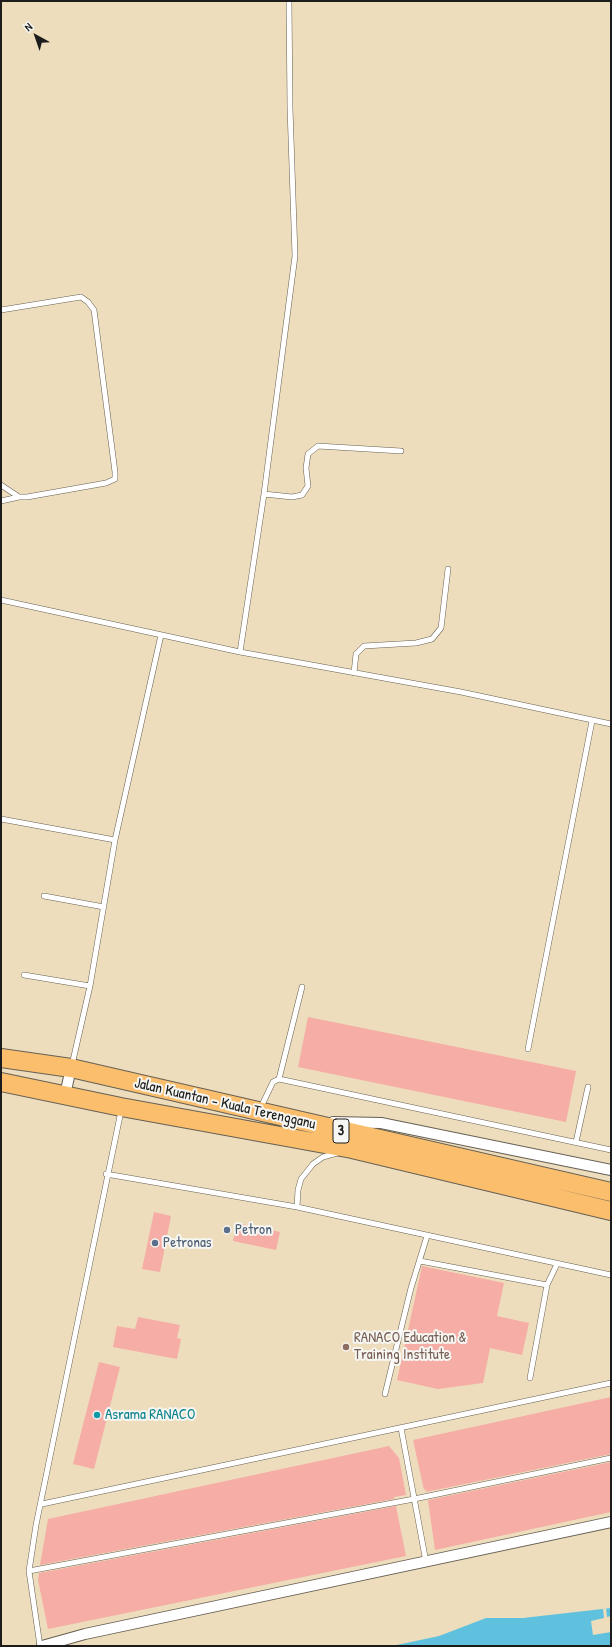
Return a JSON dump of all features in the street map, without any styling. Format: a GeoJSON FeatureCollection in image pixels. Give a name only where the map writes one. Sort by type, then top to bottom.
{"type":"FeatureCollection","features":[{"type":"Feature","properties":{"kind":"highway","name":"Jalan Kuantan - Kuala Terengganu"},"geometry":{"type":"LineString","coordinates":[[1,1058],[72,1068],[611,1192]]}},
{"type":"Feature","properties":{"kind":"highway","name":"Jalan Kuantan - Kuala Terengganu"},"geometry":{"type":"LineString","coordinates":[[1,1082],[122,1107],[352,1149],[611,1211]]}},
{"type":"Feature","properties":{"kind":"street"},"geometry":{"type":"LineString","coordinates":[[65,1095],[72,1068]]}},
{"type":"Feature","properties":{"kind":"street"},"geometry":{"type":"LineString","coordinates":[[293,1120],[381,1123],[611,1170]]}},
{"type":"Feature","properties":{"kind":"street"},"geometry":{"type":"LineString","coordinates":[[41,1646],[85,1634],[611,1522]]}},
{"type":"Feature","properties":{"kind":"lane"},"geometry":{"type":"LineString","coordinates":[[240,652],[264,494],[295,256],[290,108],[289,1]]}},
{"type":"Feature","properties":{"kind":"lane"},"geometry":{"type":"LineString","coordinates":[[1,310],[81,297],[88,302],[94,310],[115,472],[115,479],[106,483],[19,497],[1,502]]}},
{"type":"Feature","properties":{"kind":"lane"},"geometry":{"type":"LineString","coordinates":[[264,494],[292,497],[302,495],[308,486],[306,468],[308,454],[318,446],[401,451]]}},
{"type":"Feature","properties":{"kind":"lane"},"geometry":{"type":"LineString","coordinates":[[1,485],[19,497]]}},
{"type":"Feature","properties":{"kind":"lane"},"geometry":{"type":"LineString","coordinates":[[354,673],[356,654],[364,646],[416,643],[432,639],[441,628],[448,569]]}},
{"type":"Feature","properties":{"kind":"lane"},"geometry":{"type":"LineString","coordinates":[[1,600],[240,652],[461,692],[611,724]]}},
{"type":"Feature","properties":{"kind":"lane"},"geometry":{"type":"LineString","coordinates":[[72,1068],[90,986],[115,840],[161,635]]}},
{"type":"Feature","properties":{"kind":"lane"},"geometry":{"type":"LineString","coordinates":[[528,1049],[592,721]]}},
{"type":"Feature","properties":{"kind":"lane"},"geometry":{"type":"LineString","coordinates":[[1,819],[115,840]]}},
{"type":"Feature","properties":{"kind":"lane"},"geometry":{"type":"LineString","coordinates":[[44,896],[104,907]]}},
{"type":"Feature","properties":{"kind":"lane"},"geometry":{"type":"LineString","coordinates":[[24,975],[90,986]]}},
{"type":"Feature","properties":{"kind":"lane"},"geometry":{"type":"LineString","coordinates":[[279,1079],[302,987]]}},
{"type":"Feature","properties":{"kind":"lane"},"geometry":{"type":"LineString","coordinates":[[259,1112],[273,1082],[279,1079],[611,1150]]}},
{"type":"Feature","properties":{"kind":"lane"},"geometry":{"type":"LineString","coordinates":[[576,1142],[588,1087]]}},
{"type":"Feature","properties":{"kind":"lane"},"geometry":{"type":"LineString","coordinates":[[41,1646],[29,1571],[36,1525],[42,1504],[106,1174],[122,1107]]}},
{"type":"Feature","properties":{"kind":"lane"},"geometry":{"type":"LineString","coordinates":[[296,1207],[301,1179],[313,1164],[323,1157],[352,1149]]}},
{"type":"Feature","properties":{"kind":"lane"},"geometry":{"type":"LineString","coordinates":[[106,1174],[296,1207],[611,1275]]}},
{"type":"Feature","properties":{"kind":"lane"},"geometry":{"type":"LineString","coordinates":[[385,1394],[411,1288],[427,1236]]}},
{"type":"Feature","properties":{"kind":"lane"},"geometry":{"type":"LineString","coordinates":[[420,1260],[547,1285]]}},
{"type":"Feature","properties":{"kind":"lane"},"geometry":{"type":"LineString","coordinates":[[530,1378],[547,1285],[557,1264]]}},
{"type":"Feature","properties":{"kind":"lane"},"geometry":{"type":"LineString","coordinates":[[42,1504],[611,1383]]}},
{"type":"Feature","properties":{"kind":"lane"},"geometry":{"type":"LineString","coordinates":[[401,1428],[426,1562]]}},
{"type":"Feature","properties":{"kind":"lane"},"geometry":{"type":"LineString","coordinates":[[29,1571],[414,1499],[611,1458]]}},
{"type":"Feature","properties":{"kind":"water"},"geometry":{"type":"Polygon","coordinates":[[[611,1608],[611,1646],[392,1646],[439,1636],[486,1618],[523,1618],[611,1608]]]}},
{"type":"Feature","properties":{"kind":"pier"},"geometry":{"type":"Polygon","coordinates":[[[606,1608],[607,1617],[611,1616],[611,1632],[593,1635],[591,1621],[604,1618],[603,1609],[606,1608]]]}},
{"type":"Feature","properties":{"kind":"building"},"geometry":{"type":"Polygon","coordinates":[[[308,1017],[576,1071],[566,1122],[298,1067],[308,1017]]]}},
{"type":"Feature","properties":{"kind":"building"},"geometry":{"type":"Polygon","coordinates":[[[154,1212],[171,1216],[160,1272],[142,1269],[154,1212]]]}},
{"type":"Feature","properties":{"kind":"building"},"geometry":{"type":"Polygon","coordinates":[[[237,1223],[280,1232],[276,1250],[233,1241],[237,1223]]]}},
{"type":"Feature","properties":{"kind":"building"},"geometry":{"type":"Polygon","coordinates":[[[422,1266],[504,1283],[497,1316],[529,1323],[522,1355],[490,1348],[483,1383],[438,1389],[397,1380],[422,1266]]]}},
{"type":"Feature","properties":{"kind":"building"},"geometry":{"type":"Polygon","coordinates":[[[138,1317],[180,1325],[177,1338],[181,1339],[177,1359],[113,1347],[117,1326],[135,1329],[138,1317]]]}},
{"type":"Feature","properties":{"kind":"building","name":"Asrama RANACO"},"geometry":{"type":"Polygon","coordinates":[[[99,1362],[120,1367],[94,1469],[73,1464],[99,1362]]]}},
{"type":"Feature","properties":{"kind":"building"},"geometry":{"type":"Polygon","coordinates":[[[611,1397],[611,1454],[426,1492],[426,1489],[424,1490],[413,1440],[611,1397]]]}},
{"type":"Feature","properties":{"kind":"building"},"geometry":{"type":"Polygon","coordinates":[[[389,1446],[399,1458],[406,1495],[394,1497],[394,1499],[40,1565],[48,1519],[389,1446]]]}},
{"type":"Feature","properties":{"kind":"building"},"geometry":{"type":"Polygon","coordinates":[[[611,1462],[611,1512],[435,1550],[428,1500],[611,1462]]]}},
{"type":"Feature","properties":{"kind":"building"},"geometry":{"type":"Polygon","coordinates":[[[396,1506],[406,1556],[48,1629],[38,1580],[39,1573],[396,1506]]]}},
{"type":"Feature","properties":{"kind":"place","name":"Petron"},"geometry":{"type":"Point","coordinates":[227,1230]}},
{"type":"Feature","properties":{"kind":"place","name":"Petronas"},"geometry":{"type":"Point","coordinates":[155,1243]}},
{"type":"Feature","properties":{"kind":"place","name":"RANACO Education & Training Institute"},"geometry":{"type":"Point","coordinates":[346,1347]}},
{"type":"Feature","properties":{"kind":"place","name":"Asrama RANACO"},"geometry":{"type":"Point","coordinates":[97,1415]}}]}
